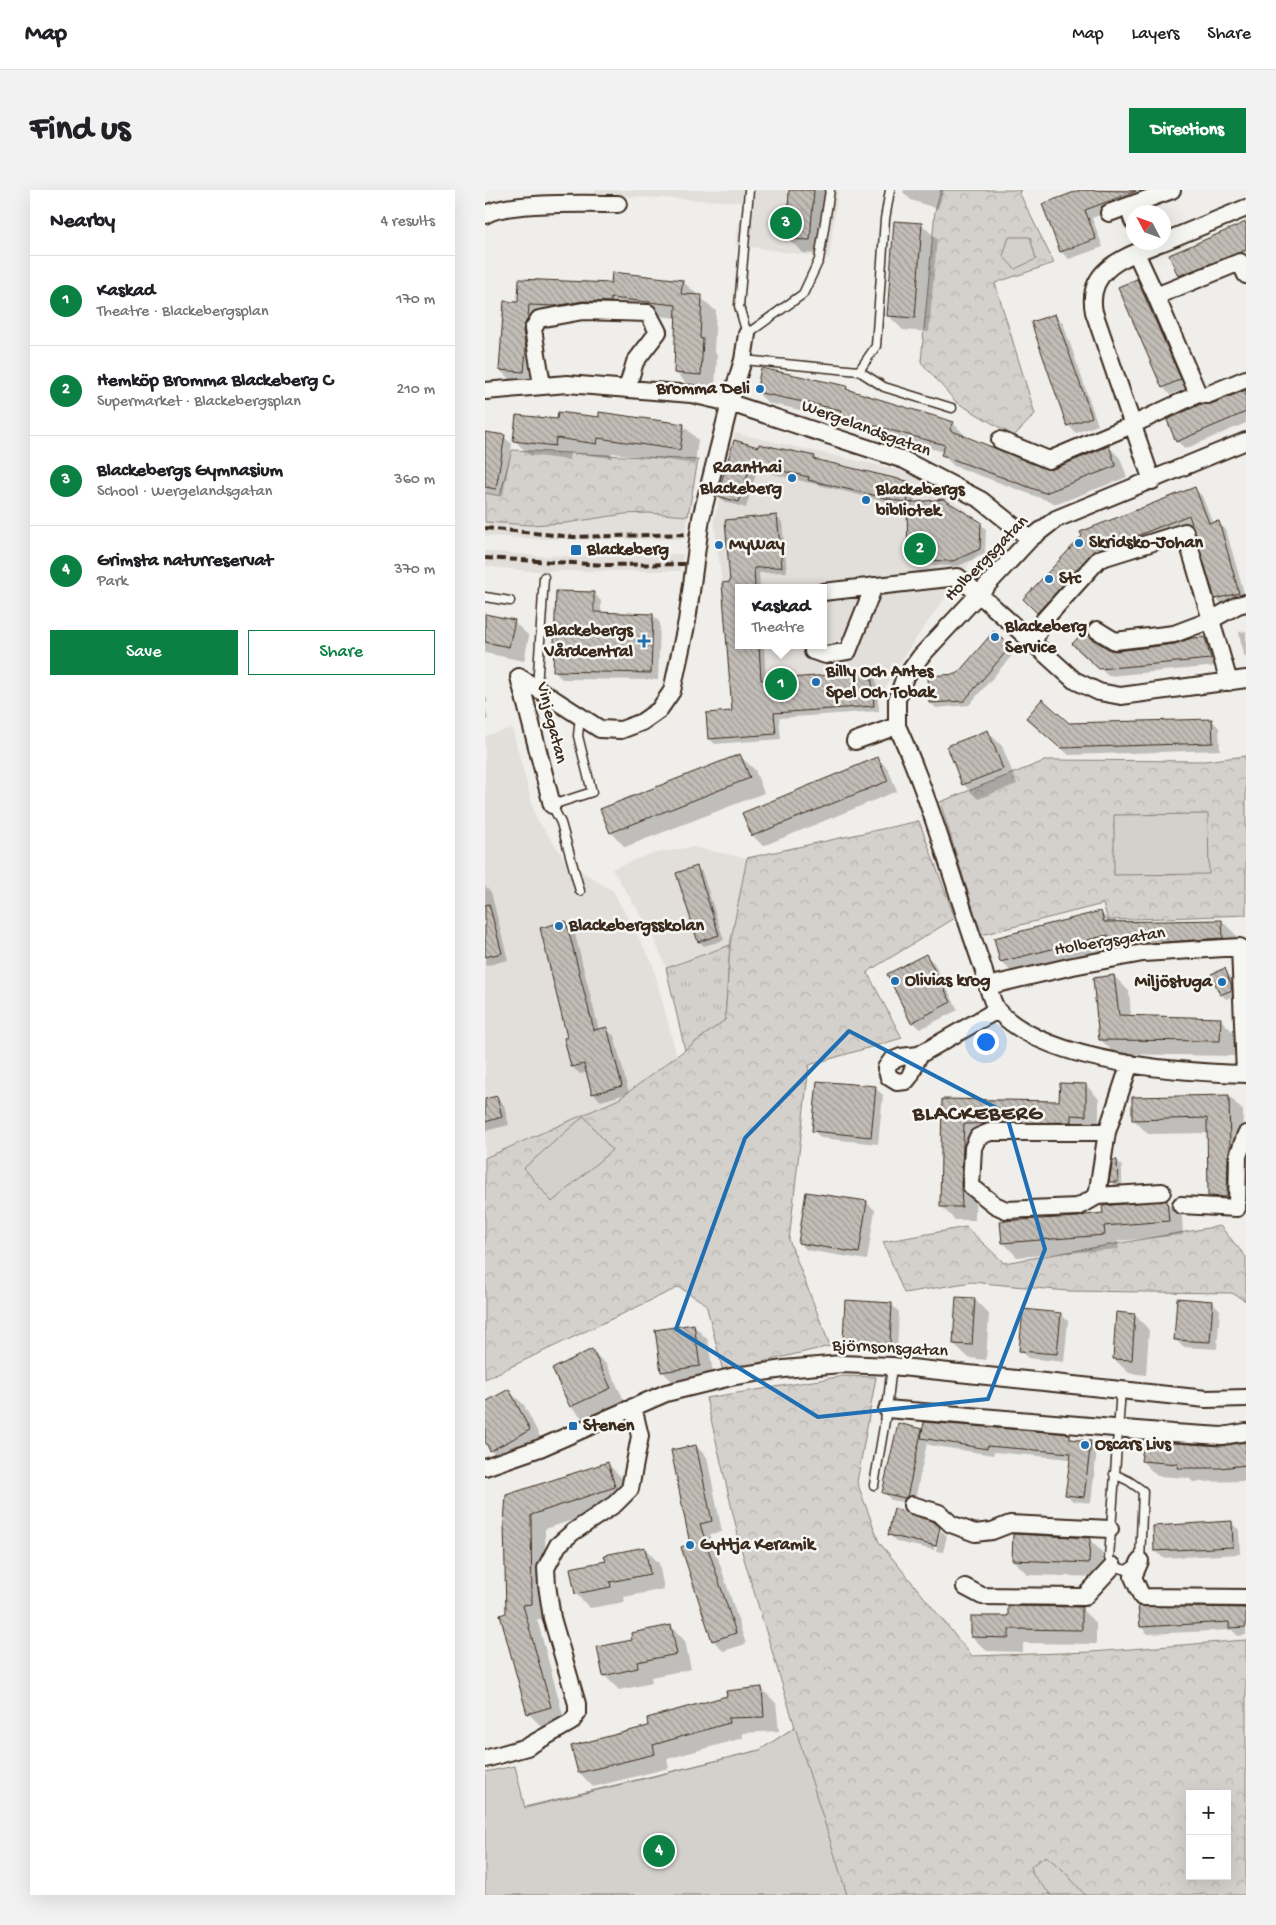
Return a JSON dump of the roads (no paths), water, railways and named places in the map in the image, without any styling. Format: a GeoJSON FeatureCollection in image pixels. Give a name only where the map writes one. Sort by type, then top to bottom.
{"type":"FeatureCollection","features":[{"type":"Feature","properties":{"kind":"street"},"geometry":{"type":"LineString","coordinates":[[1145,205],[1172,190]]}},
{"type":"Feature","properties":{"kind":"street"},"geometry":{"type":"LineString","coordinates":[[485,215],[489,212],[509,207],[521,206],[618,204]]}},
{"type":"Feature","properties":{"kind":"street"},"geometry":{"type":"LineString","coordinates":[[1171,239],[1246,208]]}},
{"type":"Feature","properties":{"kind":"street"},"geometry":{"type":"LineString","coordinates":[[1109,213],[1126,213]]}},
{"type":"Feature","properties":{"kind":"street"},"geometry":{"type":"LineString","coordinates":[[1137,250],[1115,262],[1097,280],[1091,298],[1094,312],[1152,481]]}},
{"type":"Feature","properties":{"kind":"street"},"geometry":{"type":"LineString","coordinates":[[1142,250],[1157,296],[1198,394]]}},
{"type":"Feature","properties":{"kind":"street"},"geometry":{"type":"LineString","coordinates":[[1157,296],[1240,262],[1246,275]]}},
{"type":"Feature","properties":{"kind":"street"},"geometry":{"type":"LineString","coordinates":[[542,385],[533,329],[539,319],[583,311],[648,312],[658,332],[635,362],[627,389]]}},
{"type":"Feature","properties":{"kind":"street"},"geometry":{"type":"LineString","coordinates":[[731,403],[743,360],[747,334]]}},
{"type":"Feature","properties":{"kind":"street"},"geometry":{"type":"LineString","coordinates":[[1001,440],[1049,460],[1132,425],[1198,394],[1207,395],[1246,379]]}},
{"type":"Feature","properties":{"kind":"street","name":"Wergelandsgatan"},"geometry":{"type":"LineString","coordinates":[[485,391],[567,384],[691,394],[731,403],[904,460],[981,500],[1031,539]]}},
{"type":"Feature","properties":{"kind":"street","name":"Vinjegatan"},"geometry":{"type":"LineString","coordinates":[[552,805],[519,677],[600,729],[621,730],[642,722],[659,710],[672,691],[687,620],[701,518],[731,403]]}},
{"type":"Feature","properties":{"kind":"street","name":"Holbergsgatan"},"geometry":{"type":"LineString","coordinates":[[988,986],[1073,966],[1143,953],[1243,946],[1245,1074],[1189,1071],[1130,1063],[1070,1051],[1025,1031],[997,1010],[988,986],[970,937],[918,771],[897,726],[897,700],[904,679],[921,656],[1031,539],[1056,519],[1246,441]]}},
{"type":"Feature","properties":{"kind":"street"},"geometry":{"type":"LineString","coordinates":[[1033,643],[1043,620],[1099,558],[1185,532],[1229,682]]}},
{"type":"Feature","properties":{"kind":"street"},"geometry":{"type":"LineString","coordinates":[[827,592],[957,578],[980,594],[1073,680],[1099,692],[1121,696],[1246,679]]}},
{"type":"Feature","properties":{"kind":"street"},"geometry":{"type":"LineString","coordinates":[[813,649],[813,651],[826,655],[847,650],[874,586]]}},
{"type":"Feature","properties":{"kind":"street"},"geometry":{"type":"LineString","coordinates":[[1097,630],[1115,641],[1174,634],[1211,620],[1238,605],[1246,603]]}},
{"type":"Feature","properties":{"kind":"street"},"geometry":{"type":"LineString","coordinates":[[855,742],[897,726]]}},
{"type":"Feature","properties":{"kind":"street"},"geometry":{"type":"LineString","coordinates":[[919,1055],[997,1010]]}},
{"type":"Feature","properties":{"kind":"street"},"geometry":{"type":"LineString","coordinates":[[1097,1196],[1107,1132],[1130,1063]]}},
{"type":"Feature","properties":{"kind":"street"},"geometry":{"type":"LineString","coordinates":[[1107,1132],[990,1132],[978,1137],[973,1148],[971,1186],[995,1205],[1006,1210],[1078,1207],[1097,1196],[1162,1192]]}},
{"type":"Feature","properties":{"kind":"street"},"geometry":{"type":"LineString","coordinates":[[1181,1205],[1237,1208],[1238,1156],[1246,1134]]}},
{"type":"Feature","properties":{"kind":"street","name":"Björnsonsgatan"},"geometry":{"type":"LineString","coordinates":[[485,1467],[540,1448],[666,1393],[735,1376],[784,1368],[841,1364],[891,1366],[1206,1399],[1246,1398]]}},
{"type":"Feature","properties":{"kind":"street"},"geometry":{"type":"LineString","coordinates":[[485,1759],[527,1747],[571,1722],[577,1714],[577,1704],[552,1618],[546,1568],[558,1545],[573,1532],[615,1504],[631,1489],[640,1436],[633,1407]]}},
{"type":"Feature","properties":{"kind":"street"},"geometry":{"type":"LineString","coordinates":[[887,1409],[1221,1436],[1246,1432]]}},
{"type":"Feature","properties":{"kind":"street"},"geometry":{"type":"LineString","coordinates":[[912,1505],[939,1513],[951,1524],[975,1533],[992,1531],[1010,1524],[1110,1529]]}},
{"type":"Feature","properties":{"kind":"street"},"geometry":{"type":"LineString","coordinates":[[1140,1561],[1133,1578],[1142,1597],[1246,1598]]}},
{"type":"Feature","properties":{"kind":"street"},"geometry":{"type":"LineString","coordinates":[[965,1587],[982,1596],[1083,1597],[1113,1566]]}},
{"type":"Feature","properties":{"kind":"lane"},"geometry":{"type":"LineString","coordinates":[[749,190],[739,306],[747,334],[803,294],[819,260],[830,190]]}},
{"type":"Feature","properties":{"kind":"lane"},"geometry":{"type":"LineString","coordinates":[[859,371],[876,346],[885,219],[891,190]]}},
{"type":"Feature","properties":{"kind":"lane"},"geometry":{"type":"LineString","coordinates":[[743,360],[859,371],[884,387],[952,408]]}},
{"type":"Feature","properties":{"kind":"lane"},"geometry":{"type":"LineString","coordinates":[[537,689],[544,577]]}},
{"type":"Feature","properties":{"kind":"lane"},"geometry":{"type":"LineString","coordinates":[[485,597],[510,601]]}},
{"type":"Feature","properties":{"kind":"lane"},"geometry":{"type":"LineString","coordinates":[[580,891],[561,823],[552,805],[592,792],[579,736],[581,716]]}},
{"type":"Feature","properties":{"kind":"lane"},"geometry":{"type":"LineString","coordinates":[[874,1485],[887,1409],[891,1366]]}},
{"type":"Feature","properties":{"kind":"lane"},"geometry":{"type":"LineString","coordinates":[[1114,1474],[1129,1481],[1143,1491],[1140,1561],[1126,1570],[1113,1566],[1109,1558],[1110,1529],[1117,1429],[1121,1389]]}},
{"type":"Feature","properties":{"kind":"railway"},"geometry":{"type":"LineString","coordinates":[[485,528],[573,537],[691,534]]}},
{"type":"Feature","properties":{"kind":"railway"},"geometry":{"type":"LineString","coordinates":[[485,558],[606,565],[685,564]]}},
{"type":"Feature","properties":{"kind":"place","name":"Blackebergs Gymnasium"},"geometry":{"type":"Point","coordinates":[786,223]}},
{"type":"Feature","properties":{"kind":"place","name":"Bromma Deli"},"geometry":{"type":"Point","coordinates":[760,389]}},
{"type":"Feature","properties":{"kind":"place","name":"Raanthai Blackeberg"},"geometry":{"type":"Point","coordinates":[792,478]}},
{"type":"Feature","properties":{"kind":"place","name":"Blackebergs bibliotek"},"geometry":{"type":"Point","coordinates":[866,500]}},
{"type":"Feature","properties":{"kind":"place","name":"Skridsko-Johan"},"geometry":{"type":"Point","coordinates":[1079,543]}},
{"type":"Feature","properties":{"kind":"place","name":"MyWay"},"geometry":{"type":"Point","coordinates":[719,545]}},
{"type":"Feature","properties":{"kind":"place","name":"Hemköp Bromma Blackeberg C"},"geometry":{"type":"Point","coordinates":[920,549]}},
{"type":"Feature","properties":{"kind":"place","name":"Blackeberg"},"geometry":{"type":"Point","coordinates":[576,550]}},
{"type":"Feature","properties":{"kind":"place","name":"Stc"},"geometry":{"type":"Point","coordinates":[1049,579]}},
{"type":"Feature","properties":{"kind":"place","name":"Blackeberg Service"},"geometry":{"type":"Point","coordinates":[995,637]}},
{"type":"Feature","properties":{"kind":"place","name":"Blackebergs Vårdcentral"},"geometry":{"type":"Point","coordinates":[644,641]}},
{"type":"Feature","properties":{"kind":"place","name":"Billy Och Antes Spel Och Tobak"},"geometry":{"type":"Point","coordinates":[816,682]}},
{"type":"Feature","properties":{"kind":"place","name":"Kaskad"},"geometry":{"type":"Point","coordinates":[781,684]}},
{"type":"Feature","properties":{"kind":"place","name":"Blackebergsskolan"},"geometry":{"type":"Point","coordinates":[559,926]}},
{"type":"Feature","properties":{"kind":"place","name":"Olivias krog"},"geometry":{"type":"Point","coordinates":[895,981]}},
{"type":"Feature","properties":{"kind":"place","name":"Miljöstuga"},"geometry":{"type":"Point","coordinates":[1222,982]}},
{"type":"Feature","properties":{"kind":"place","name":"Stenen"},"geometry":{"type":"Point","coordinates":[573,1426]}},
{"type":"Feature","properties":{"kind":"place","name":"Oscars Livs"},"geometry":{"type":"Point","coordinates":[1085,1445]}},
{"type":"Feature","properties":{"kind":"place","name":"Gyttja Keramik"},"geometry":{"type":"Point","coordinates":[690,1545]}},
{"type":"Feature","properties":{"kind":"place","name":"Grimsta naturreservat"},"geometry":{"type":"Point","coordinates":[659,1851]}},
{"type":"Feature","properties":{"kind":"district","name":"BLACKEBERG"},"geometry":{"type":"Point","coordinates":[978,1115]}}]}
